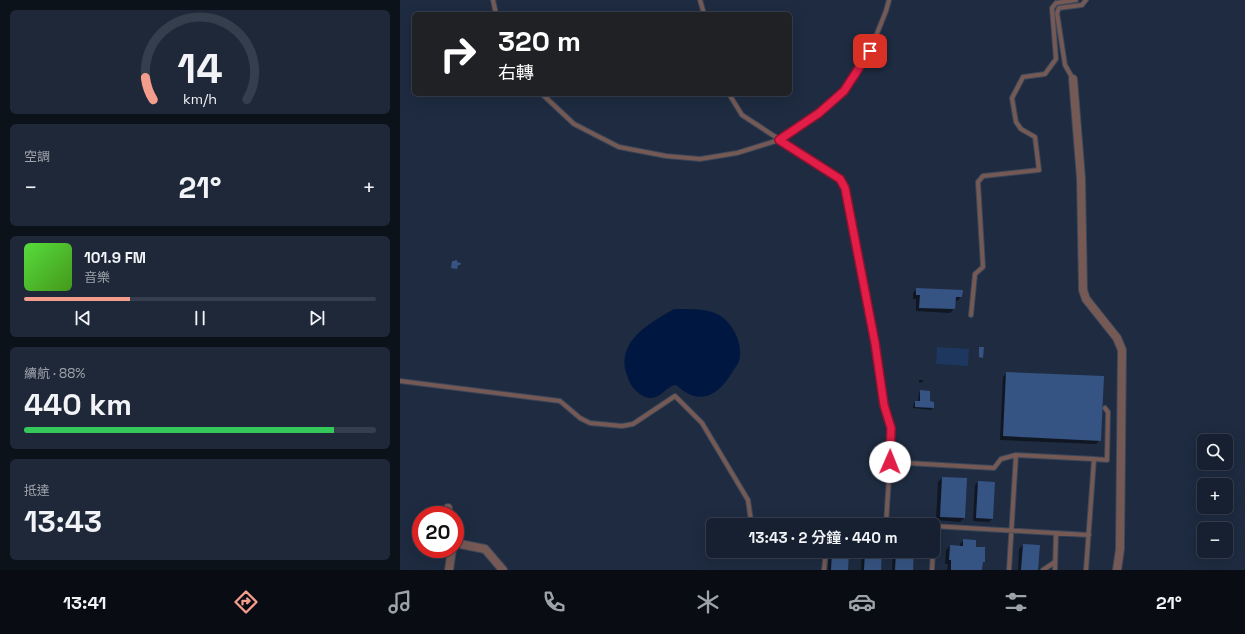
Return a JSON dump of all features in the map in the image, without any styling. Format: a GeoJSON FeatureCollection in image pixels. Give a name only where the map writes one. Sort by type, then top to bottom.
{"type":"FeatureCollection","features":[{"type":"Feature","properties":{"kind":"street"},"geometry":{"type":"LineString","coordinates":[[1073,79],[1081,178],[1083,290],[1086,300],[1117,338],[1122,350],[1120,549],[1117,570]]}},
{"type":"Feature","properties":{"kind":"street"},"geometry":{"type":"LineString","coordinates":[[464,546],[485,549],[503,570]]}},
{"type":"Feature","properties":{"kind":"street"},"geometry":{"type":"LineString","coordinates":[[449,570],[451,558]]}},
{"type":"Feature","properties":{"kind":"lane"},"geometry":{"type":"LineString","coordinates":[[492,0],[495,12]]}},
{"type":"Feature","properties":{"kind":"lane"},"geometry":{"type":"LineString","coordinates":[[700,0],[703,12]]}},
{"type":"Feature","properties":{"kind":"lane"},"geometry":{"type":"LineString","coordinates":[[544,96],[574,124],[619,147],[666,156],[700,159],[737,153],[779,140],[819,113],[844,91],[870,51],[886,10],[888,0]]}},
{"type":"Feature","properties":{"kind":"lane"},"geometry":{"type":"LineString","coordinates":[[971,315],[975,274],[983,267],[978,182],[983,176],[1039,170],[1035,137],[1021,129],[1016,122],[1012,98],[1023,77],[1045,74],[1056,59],[1052,8],[1056,3],[1076,0]]}},
{"type":"Feature","properties":{"kind":"lane"},"geometry":{"type":"LineString","coordinates":[[1073,79],[1065,65],[1057,13],[1059,8],[1082,5],[1086,0]]}},
{"type":"Feature","properties":{"kind":"lane"},"geometry":{"type":"LineString","coordinates":[[730,96],[742,115],[840,179],[845,188],[875,343],[884,405],[891,428],[886,518]]}},
{"type":"Feature","properties":{"kind":"lane"},"geometry":{"type":"LineString","coordinates":[[400,381],[560,401],[580,418],[590,423],[622,426],[633,424],[675,396],[702,423],[748,500],[751,518]]}},
{"type":"Feature","properties":{"kind":"lane"},"geometry":{"type":"LineString","coordinates":[[890,462],[994,468],[1001,459],[1016,455],[1107,460],[1109,422],[1108,412],[1105,408]]}},
{"type":"Feature","properties":{"kind":"lane"},"geometry":{"type":"LineString","coordinates":[[1008,570],[1016,455]]}},
{"type":"Feature","properties":{"kind":"lane"},"geometry":{"type":"LineString","coordinates":[[1086,570],[1094,459]]}},
{"type":"Feature","properties":{"kind":"lane"},"geometry":{"type":"LineString","coordinates":[[940,526],[1089,535]]}},
{"type":"Feature","properties":{"kind":"lane"},"geometry":{"type":"LineString","coordinates":[[1055,570],[1056,533]]}},
{"type":"Feature","properties":{"kind":"lane"},"geometry":{"type":"LineString","coordinates":[[824,570],[825,558]]}},
{"type":"Feature","properties":{"kind":"lane"},"geometry":{"type":"LineString","coordinates":[[932,570],[933,558]]}},
{"type":"Feature","properties":{"kind":"lane"},"geometry":{"type":"LineString","coordinates":[[1043,570],[1055,562]]}},
{"type":"Feature","properties":{"kind":"shaded area"},"geometry":{"type":"Polygon","coordinates":[[[674,309],[697,309],[709,311],[719,315],[729,323],[739,342],[739,362],[721,387],[708,396],[693,396],[676,385],[672,386],[657,397],[649,398],[637,392],[629,381],[625,369],[627,348],[639,332],[674,309]]]}},
{"type":"Feature","properties":{"kind":"shaded area"},"geometry":{"type":"Polygon","coordinates":[[[937,347],[969,349],[968,366],[936,364],[937,347]]]}},
{"type":"Feature","properties":{"kind":"building"},"geometry":{"type":"Polygon","coordinates":[[[455,260],[461,263],[458,265],[457,269],[451,268],[452,261],[455,260]]]}},
{"type":"Feature","properties":{"kind":"building"},"geometry":{"type":"Polygon","coordinates":[[[916,288],[963,290],[962,297],[956,297],[955,309],[919,308],[920,295],[916,295],[916,288]]]}},
{"type":"Feature","properties":{"kind":"building"},"geometry":{"type":"Polygon","coordinates":[[[979,347],[984,347],[983,358],[979,357],[979,347]]]}},
{"type":"Feature","properties":{"kind":"building"},"geometry":{"type":"Polygon","coordinates":[[[1006,372],[1104,376],[1101,441],[1003,436],[1006,372]]]}},
{"type":"Feature","properties":{"kind":"building"},"geometry":{"type":"Polygon","coordinates":[[[920,390],[930,391],[930,401],[934,402],[934,408],[915,407],[915,401],[920,401],[920,390]]]}},
{"type":"Feature","properties":{"kind":"building"},"geometry":{"type":"Polygon","coordinates":[[[942,477],[967,478],[965,518],[940,517],[942,477]]]}},
{"type":"Feature","properties":{"kind":"building"},"geometry":{"type":"Polygon","coordinates":[[[978,481],[995,482],[993,519],[976,518],[978,481]]]}},
{"type":"Feature","properties":{"kind":"building"},"geometry":{"type":"Polygon","coordinates":[[[963,539],[976,540],[976,547],[985,547],[985,562],[983,562],[982,570],[951,570],[951,560],[949,560],[950,545],[963,546],[963,539]]]}},
{"type":"Feature","properties":{"kind":"building"},"geometry":{"type":"Polygon","coordinates":[[[1023,544],[1040,545],[1038,570],[1021,570],[1023,544]]]}},
{"type":"Feature","properties":{"kind":"building"},"geometry":{"type":"Polygon","coordinates":[[[832,558],[849,558],[848,570],[831,570],[832,558]]]}},
{"type":"Feature","properties":{"kind":"building"},"geometry":{"type":"Polygon","coordinates":[[[865,558],[882,558],[881,570],[864,570],[865,558]]]}},
{"type":"Feature","properties":{"kind":"building"},"geometry":{"type":"Polygon","coordinates":[[[896,558],[914,558],[913,570],[895,570],[896,558]]]}},
{"type":"Feature","properties":{"kind":"route"},"geometry":{"type":"LineString","coordinates":[[870,51],[844,91],[819,113],[779,140],[840,179],[845,188],[875,343],[884,405],[891,428],[890,462]]}}]}
